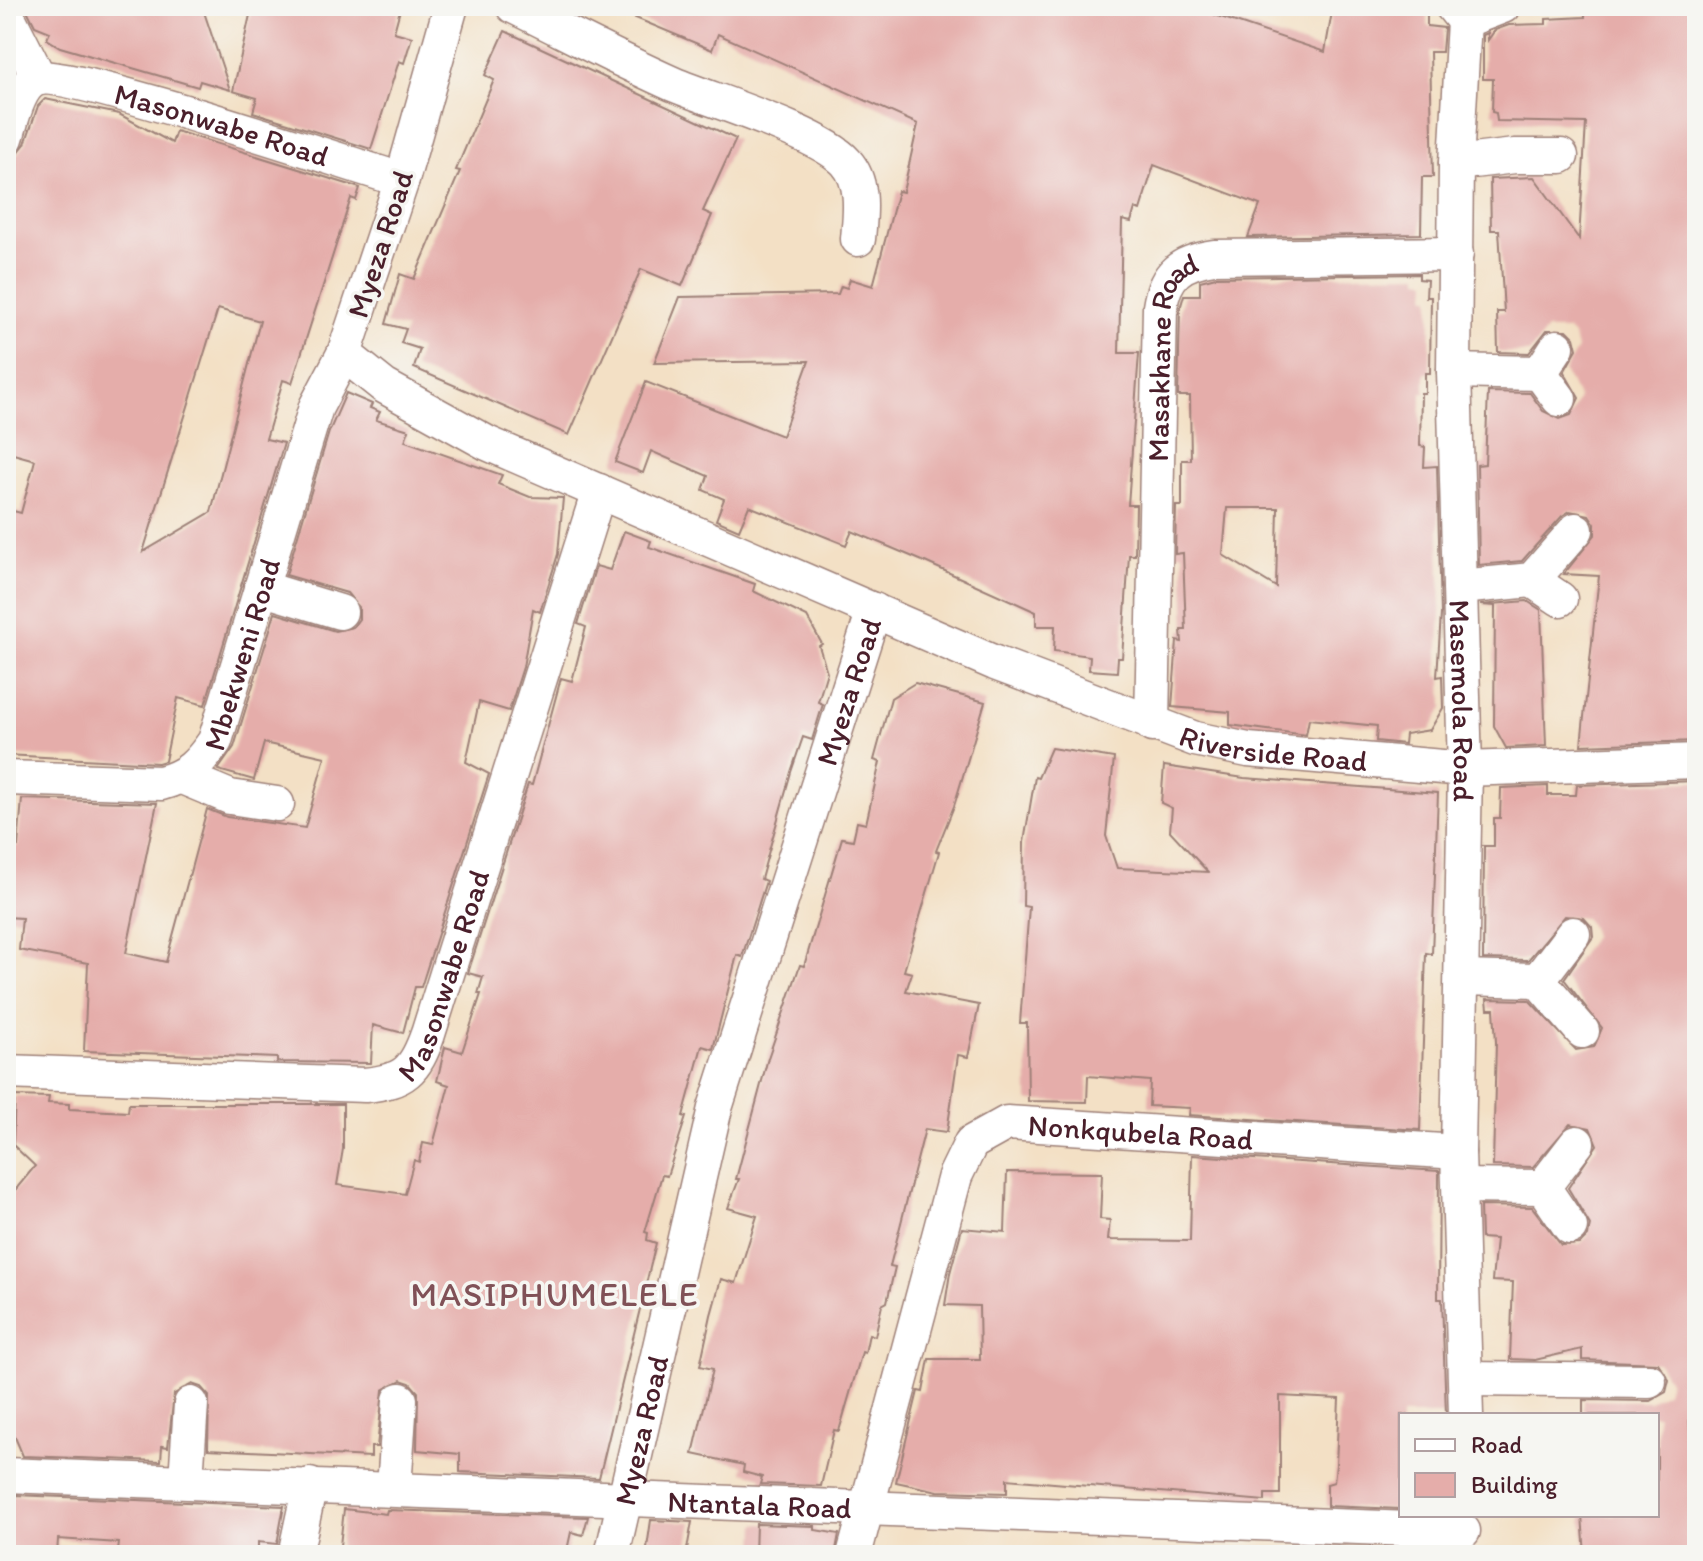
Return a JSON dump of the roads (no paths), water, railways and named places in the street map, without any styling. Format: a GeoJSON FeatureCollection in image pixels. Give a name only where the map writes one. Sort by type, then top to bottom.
{"type":"FeatureCollection","features":[{"type":"Feature","properties":{"kind":"street","name":"Myeza Road"},"geometry":{"type":"LineString","coordinates":[[451,6],[402,180],[344,354],[384,386],[430,414],[874,610],[715,1108],[612,1555]]}},
{"type":"Feature","properties":{"kind":"street"},"geometry":{"type":"LineString","coordinates":[[513,6],[673,84],[777,124],[846,162],[857,183],[861,206],[858,239]]}},
{"type":"Feature","properties":{"kind":"street","name":"Masemola Road"},"geometry":{"type":"LineString","coordinates":[[1466,1413],[1458,1152],[1465,769],[1454,371],[1458,14],[1503,6]]}},
{"type":"Feature","properties":{"kind":"street"},"geometry":{"type":"LineString","coordinates":[[6,13],[39,78],[22,93],[6,138]]}},
{"type":"Feature","properties":{"kind":"street","name":"Masonwabe Road"},"geometry":{"type":"LineString","coordinates":[[39,78],[74,81],[402,180]]}},
{"type":"Feature","properties":{"kind":"street"},"geometry":{"type":"LineString","coordinates":[[1456,163],[1515,156],[1561,156]]}},
{"type":"Feature","properties":{"kind":"street","name":"Masakhane Road"},"geometry":{"type":"LineString","coordinates":[[1152,725],[1160,307],[1170,276],[1178,266],[1214,257],[1456,254]]}},
{"type":"Feature","properties":{"kind":"street","name":"Mbekweni Road"},"geometry":{"type":"LineString","coordinates":[[6,778],[161,783],[182,777],[199,766],[215,741],[316,407],[344,354]]}},
{"type":"Feature","properties":{"kind":"street"},"geometry":{"type":"LineString","coordinates":[[1454,371],[1552,373]]}},
{"type":"Feature","properties":{"kind":"street","name":"Masonwabe Road"},"geometry":{"type":"LineString","coordinates":[[6,1072],[365,1085],[392,1082],[409,1070],[420,1058],[428,1034],[599,491]]}},
{"type":"Feature","properties":{"kind":"street"},"geometry":{"type":"LineString","coordinates":[[1460,587],[1546,590],[1576,530]]}},
{"type":"Feature","properties":{"kind":"street"},"geometry":{"type":"LineString","coordinates":[[261,588],[340,612]]}},
{"type":"Feature","properties":{"kind":"street","name":"Riverside Road"},"geometry":{"type":"LineString","coordinates":[[874,610],[1152,725],[1195,739],[1248,750],[1465,769],[1697,761]]}},
{"type":"Feature","properties":{"kind":"street"},"geometry":{"type":"LineString","coordinates":[[182,777],[240,800],[277,804]]}},
{"type":"Feature","properties":{"kind":"street"},"geometry":{"type":"LineString","coordinates":[[1538,980],[1573,934]]}},
{"type":"Feature","properties":{"kind":"street"},"geometry":{"type":"LineString","coordinates":[[1462,978],[1538,980],[1582,1031]]}},
{"type":"Feature","properties":{"kind":"street","name":"Nonkqubela Road"},"geometry":{"type":"LineString","coordinates":[[854,1555],[955,1176],[971,1143],[1007,1123],[1458,1152]]}},
{"type":"Feature","properties":{"kind":"street"},"geometry":{"type":"LineString","coordinates":[[1543,1187],[1577,1143]]}},
{"type":"Feature","properties":{"kind":"street"},"geometry":{"type":"LineString","coordinates":[[1460,1186],[1543,1187]]}},
{"type":"Feature","properties":{"kind":"street"},"geometry":{"type":"LineString","coordinates":[[1543,1187],[1570,1227]]}},
{"type":"Feature","properties":{"kind":"street"},"geometry":{"type":"LineString","coordinates":[[1466,1379],[1649,1381]]}},
{"type":"Feature","properties":{"kind":"street"},"geometry":{"type":"LineString","coordinates":[[394,1488],[400,1400]]}},
{"type":"Feature","properties":{"kind":"street"},"geometry":{"type":"LineString","coordinates":[[186,1480],[191,1404]]}},
{"type":"Feature","properties":{"kind":"street","name":"Ntantala Road"},"geometry":{"type":"LineString","coordinates":[[6,1475],[626,1497],[1464,1534]]}},
{"type":"Feature","properties":{"kind":"street"},"geometry":{"type":"LineString","coordinates":[[295,1555],[310,1485]]}},
{"type":"Feature","properties":{"kind":"district","name":"MASIPHUMELELE"},"geometry":{"type":"Point","coordinates":[555,1294]}}]}
